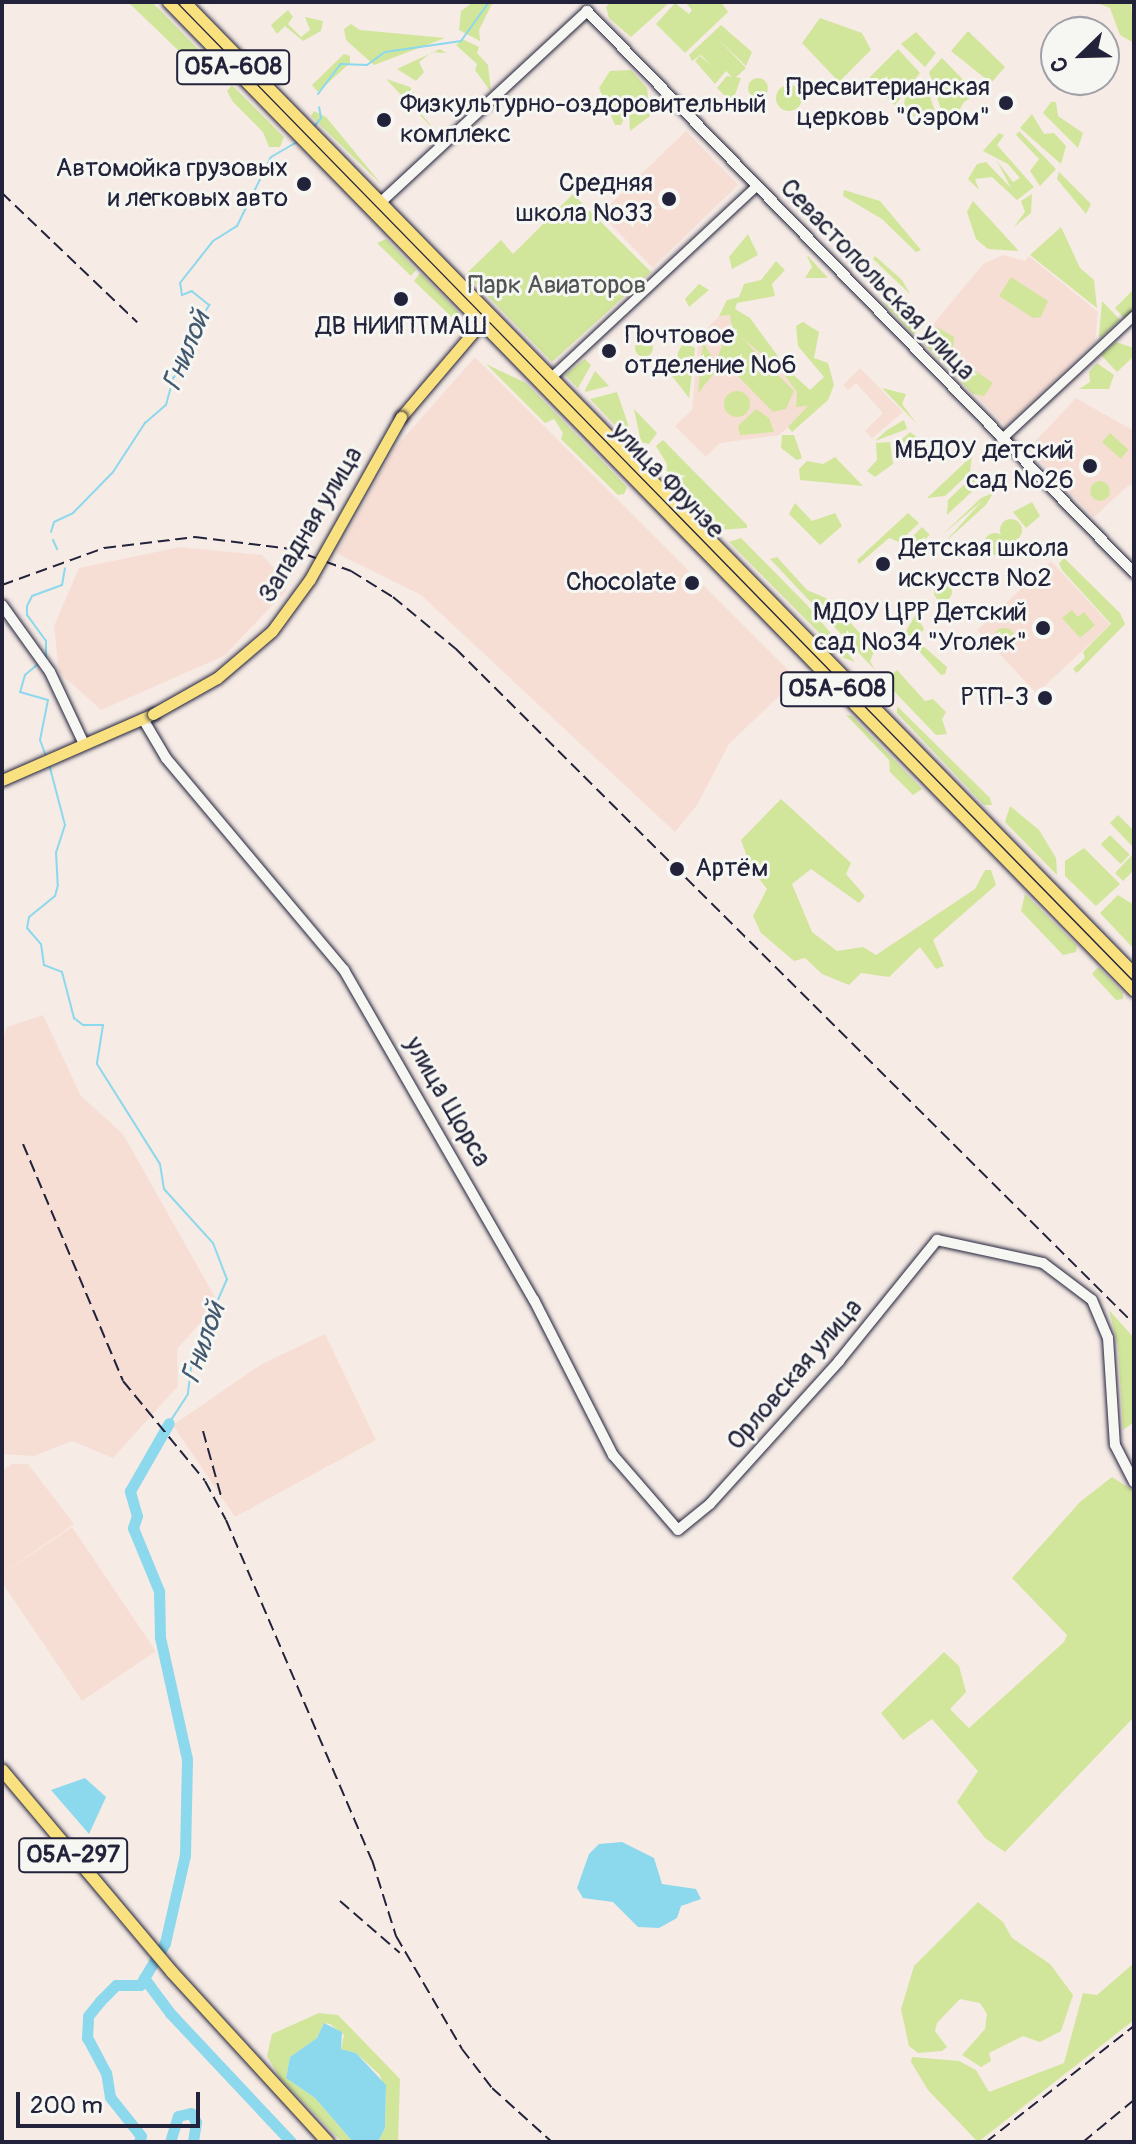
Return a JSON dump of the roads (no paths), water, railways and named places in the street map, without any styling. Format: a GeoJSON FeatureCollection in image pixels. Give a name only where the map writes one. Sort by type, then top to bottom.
{"type":"FeatureCollection","features":[{"type":"Feature","properties":{"kind":"highway","name":"05А-297"},"geometry":{"type":"LineString","coordinates":[[2,1770],[143,1943]]}},
{"type":"Feature","properties":{"kind":"highway","name":"05А-297"},"geometry":{"type":"LineString","coordinates":[[2,1782],[318,2142]]}},
{"type":"Feature","properties":{"kind":"highway","name":"05А-297"},"geometry":{"type":"LineString","coordinates":[[170,1974],[328,2142]]}},
{"type":"Feature","properties":{"kind":"main road","name":"улица Фрунзе"},"geometry":{"type":"LineString","coordinates":[[168,2],[381,202],[491,312],[546,380],[1134,991]]}},
{"type":"Feature","properties":{"kind":"main road","name":"улица Фрунзе"},"geometry":{"type":"LineString","coordinates":[[185,2],[306,133],[372,212],[481,321],[546,380],[1134,973]]}},
{"type":"Feature","properties":{"kind":"main road","name":"Севастопольская улица"},"geometry":{"type":"LineString","coordinates":[[381,202],[587,11],[1134,573]]}},
{"type":"Feature","properties":{"kind":"main road"},"geometry":{"type":"LineString","coordinates":[[372,212],[381,202]]}},
{"type":"Feature","properties":{"kind":"main road","name":"Западная улица"},"geometry":{"type":"LineString","coordinates":[[2,780],[148,716],[217,678],[272,631],[310,579],[401,417],[491,312]]}},
{"type":"Feature","properties":{"kind":"main road"},"geometry":{"type":"LineString","coordinates":[[2,605],[50,672],[84,744]]}},
{"type":"Feature","properties":{"kind":"main road","name":"улица Щорса"},"geometry":{"type":"LineString","coordinates":[[148,716],[166,758],[344,970],[534,1300],[613,1455],[636,1488],[678,1530]]}},
{"type":"Feature","properties":{"kind":"main road","name":"Орловская улица"},"geometry":{"type":"LineString","coordinates":[[678,1530],[710,1504],[839,1361],[937,1240],[1043,1263],[1092,1300],[1110,1348],[1115,1445],[1134,1482]]}},
{"type":"Feature","properties":{"kind":"street"},"geometry":{"type":"LineString","coordinates":[[546,380],[756,186]]}},
{"type":"Feature","properties":{"kind":"street"},"geometry":{"type":"LineString","coordinates":[[1001,439],[1134,315]]}},
{"type":"Feature","properties":{"kind":"water"},"geometry":{"type":"Polygon","coordinates":[[[85,1778],[106,1797],[89,1834],[51,1790],[85,1778]]]}},
{"type":"Feature","properties":{"kind":"water"},"geometry":{"type":"Polygon","coordinates":[[[622,1842],[654,1858],[662,1884],[696,1889],[701,1899],[681,1906],[677,1918],[659,1928],[638,1927],[613,1902],[583,1898],[577,1888],[589,1854],[599,1844],[622,1842]]]}},
{"type":"Feature","properties":{"kind":"water"},"geometry":{"type":"Polygon","coordinates":[[[324,2023],[342,2032],[341,2049],[356,2053],[386,2085],[385,2128],[378,2142],[353,2142],[315,2098],[286,2078],[290,2057],[317,2038],[324,2023]]]}},
{"type":"Feature","properties":{"kind":"waterway","name":"Гнилой"},"geometry":{"type":"LineString","coordinates":[[318,94],[341,64],[367,65],[385,52],[461,41],[489,2]]}},
{"type":"Feature","properties":{"kind":"waterway","name":"Гнилой"},"geometry":{"type":"LineString","coordinates":[[313,128],[321,118],[319,107]]}},
{"type":"Feature","properties":{"kind":"waterway","name":"Гнилой"},"geometry":{"type":"LineString","coordinates":[[51,532],[54,522],[73,513],[113,472],[145,423],[166,405],[173,378],[190,359],[196,345],[193,331],[209,305],[192,291],[182,295],[180,283],[213,241],[237,226],[271,157],[299,141]]}},
{"type":"Feature","properties":{"kind":"waterway","name":"Гнилой"},"geometry":{"type":"LineString","coordinates":[[53,540],[57,549]]}},
{"type":"Feature","properties":{"kind":"waterway","name":"Гнилой"},"geometry":{"type":"LineString","coordinates":[[46,658],[46,641],[27,615],[27,606],[32,596],[62,585],[65,568]]}},
{"type":"Feature","properties":{"kind":"waterway","name":"Гнилой"},"geometry":{"type":"LineString","coordinates":[[38,664],[25,675],[20,692],[48,700],[40,740],[45,754]]}},
{"type":"Feature","properties":{"kind":"waterway","name":"Гнилой"},"geometry":{"type":"LineString","coordinates":[[49,764],[65,825],[56,852],[58,885],[55,896],[29,917],[27,928],[41,944],[44,965],[62,972],[74,1018],[83,1025],[103,1025],[97,1064],[160,1164],[164,1189],[213,1243],[227,1279],[192,1360],[188,1394],[169,1423]]}},
{"type":"Feature","properties":{"kind":"waterway","name":"Гнилой"},"geometry":{"type":"LineString","coordinates":[[139,2142],[141,2136],[110,2097],[106,2073],[87,2038],[88,2016],[100,2001],[116,1985],[140,1985],[165,1943],[185,1855],[187,1759],[160,1637],[159,1591],[133,1528],[137,1516],[130,1491],[169,1423]]}},
{"type":"Feature","properties":{"kind":"waterway","name":"Гнилой"},"geometry":{"type":"LineString","coordinates":[[144,1978],[170,2013],[291,2142]]}},
{"type":"Feature","properties":{"kind":"waterway","name":"Гнилой"},"geometry":{"type":"LineString","coordinates":[[170,2142],[178,2116],[191,2113],[196,2122],[193,2142]]}},
{"type":"Feature","properties":{"kind":"railway"},"geometry":{"type":"LineString","coordinates":[[2,193],[137,322]]}},
{"type":"Feature","properties":{"kind":"railway"},"geometry":{"type":"LineString","coordinates":[[2,585],[104,548],[195,537],[291,549],[351,571],[393,597],[456,649],[1134,1324]]}},
{"type":"Feature","properties":{"kind":"railway"},"geometry":{"type":"LineString","coordinates":[[23,1144],[123,1381],[205,1481],[226,1520],[372,1860],[396,1936],[462,2049],[492,2088],[552,2142]]}},
{"type":"Feature","properties":{"kind":"railway"},"geometry":{"type":"LineString","coordinates":[[203,1431],[221,1496]]}},
{"type":"Feature","properties":{"kind":"railway"},"geometry":{"type":"LineString","coordinates":[[340,1901],[400,1953]]}},
{"type":"Feature","properties":{"kind":"railway"},"geometry":{"type":"LineString","coordinates":[[986,2142],[1134,2026]]}},
{"type":"Feature","properties":{"kind":"railway"},"geometry":{"type":"LineString","coordinates":[[1083,2142],[1134,2100]]}},
{"type":"Feature","properties":{"kind":"place","name":"Пресвитерианская церковь \"Сэром\""},"geometry":{"type":"Point","coordinates":[1006,103]}},
{"type":"Feature","properties":{"kind":"place","name":"Физкультурно-оздоровительный комплекс"},"geometry":{"type":"Point","coordinates":[384,120]}},
{"type":"Feature","properties":{"kind":"place","name":"Автомойка грузовых и легковых авто"},"geometry":{"type":"Point","coordinates":[304,184]}},
{"type":"Feature","properties":{"kind":"place","name":"Средняя школа №33"},"geometry":{"type":"Point","coordinates":[669,199]}},
{"type":"Feature","properties":{"kind":"place","name":"ДВ НИИПТМАШ"},"geometry":{"type":"Point","coordinates":[401,299]}},
{"type":"Feature","properties":{"kind":"place","name":"Почтовое отделение №6"},"geometry":{"type":"Point","coordinates":[609,351]}},
{"type":"Feature","properties":{"kind":"place","name":"МБДОУ детский сад №26"},"geometry":{"type":"Point","coordinates":[1090,466]}},
{"type":"Feature","properties":{"kind":"place","name":"Детская школа искусств №2"},"geometry":{"type":"Point","coordinates":[883,564]}},
{"type":"Feature","properties":{"kind":"place","name":"Chocolate"},"geometry":{"type":"Point","coordinates":[692,583]}},
{"type":"Feature","properties":{"kind":"place","name":"МДОУ ЦРР Детский сад №34 \"Уголек\""},"geometry":{"type":"Point","coordinates":[1043,628]}},
{"type":"Feature","properties":{"kind":"place","name":"РТП-3"},"geometry":{"type":"Point","coordinates":[1045,698]}},
{"type":"Feature","properties":{"kind":"place","name":"Артём"},"geometry":{"type":"Point","coordinates":[677,869]}},
{"type":"Feature","properties":{"kind":"park label","name":"Парк Авиаторов"},"geometry":{"type":"Point","coordinates":[557,286]}}]}
